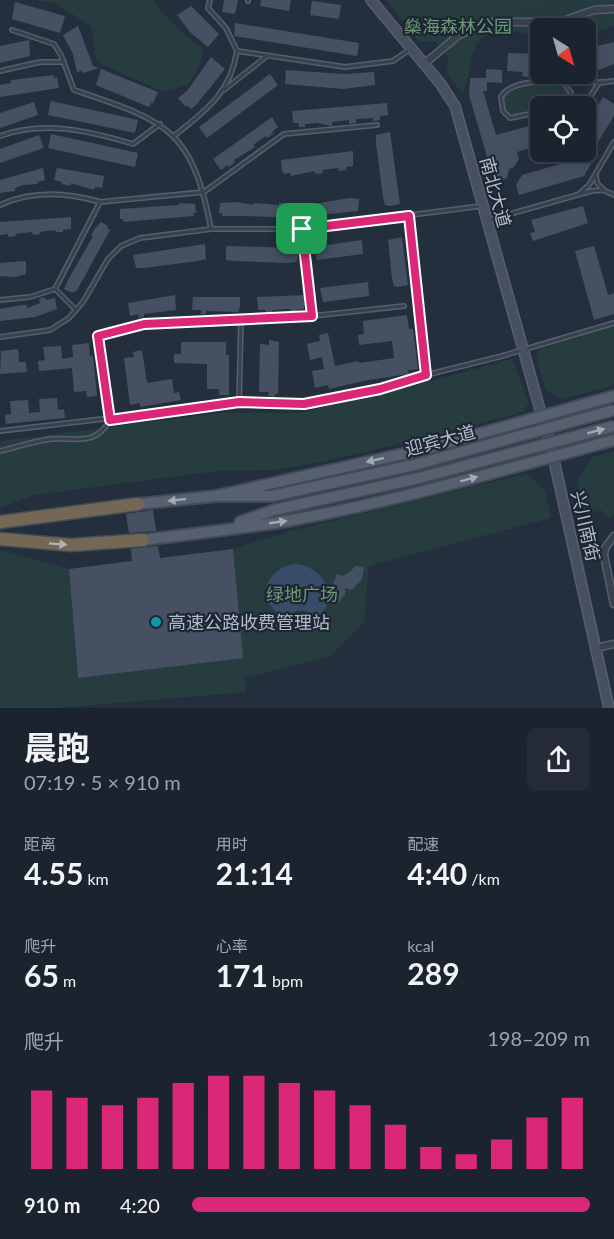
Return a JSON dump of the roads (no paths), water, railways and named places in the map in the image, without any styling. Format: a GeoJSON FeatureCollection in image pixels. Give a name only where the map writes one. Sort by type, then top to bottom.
{"type":"FeatureCollection","features":[{"type":"Feature","properties":{"kind":"highway"},"geometry":{"type":"LineString","coordinates":[[0,522],[138,504]]}},
{"type":"Feature","properties":{"kind":"highway"},"geometry":{"type":"LineString","coordinates":[[0,539],[71,545],[143,540]]}},
{"type":"Feature","properties":{"kind":"main road"},"geometry":{"type":"LineString","coordinates":[[138,504],[216,496],[425,449],[614,396]]}},
{"type":"Feature","properties":{"kind":"main road"},"geometry":{"type":"LineString","coordinates":[[586,404],[570,418],[568,429],[574,440],[594,445]]}},
{"type":"Feature","properties":{"kind":"main road","name":"迎宾大道"},"geometry":{"type":"LineString","coordinates":[[216,496],[272,496],[414,465],[614,410]]}},
{"type":"Feature","properties":{"kind":"main road","name":"迎宾大道"},"geometry":{"type":"LineString","coordinates":[[220,530],[274,510],[419,478],[614,426]]}},
{"type":"Feature","properties":{"kind":"main road"},"geometry":{"type":"LineString","coordinates":[[501,428],[516,430],[527,444],[524,458],[512,468]]}},
{"type":"Feature","properties":{"kind":"main road"},"geometry":{"type":"LineString","coordinates":[[143,540],[308,517],[435,488],[614,440]]}},
{"type":"Feature","properties":{"kind":"street","name":"南北大道"},"geometry":{"type":"LineString","coordinates":[[371,0],[440,83],[455,106],[542,417]]}},
{"type":"Feature","properties":{"kind":"street"},"geometry":{"type":"LineString","coordinates":[[424,64],[459,35],[489,22],[560,22],[594,10],[614,9]]}},
{"type":"Feature","properties":{"kind":"street","name":"兴川南街"},"geometry":{"type":"LineString","coordinates":[[542,417],[553,456],[609,708]]}},
{"type":"Feature","properties":{"kind":"street"},"geometry":{"type":"LineString","coordinates":[[614,536],[604,552],[614,604]]}},
{"type":"Feature","properties":{"kind":"street"},"geometry":{"type":"LineString","coordinates":[[596,648],[614,644]]}},
{"type":"Feature","properties":{"kind":"lane"},"geometry":{"type":"LineString","coordinates":[[210,0],[208,8],[226,28],[237,51],[233,72],[223,92]]}},
{"type":"Feature","properties":{"kind":"lane"},"geometry":{"type":"LineString","coordinates":[[12,30],[54,44],[64,62],[74,90],[133,110],[160,124],[174,136],[185,149],[204,192],[211,229]]}},
{"type":"Feature","properties":{"kind":"lane"},"geometry":{"type":"LineString","coordinates":[[237,51],[345,67],[393,61],[411,49]]}},
{"type":"Feature","properties":{"kind":"lane"},"geometry":{"type":"LineString","coordinates":[[174,136],[267,56]]}},
{"type":"Feature","properties":{"kind":"lane"},"geometry":{"type":"LineString","coordinates":[[0,71],[40,62],[64,62]]}},
{"type":"Feature","properties":{"kind":"lane"},"geometry":{"type":"LineString","coordinates":[[596,82],[614,81]]}},
{"type":"Feature","properties":{"kind":"lane"},"geometry":{"type":"LineString","coordinates":[[530,82],[506,90],[500,102],[503,111],[510,118],[530,114]]}},
{"type":"Feature","properties":{"kind":"lane"},"geometry":{"type":"LineString","coordinates":[[590,96],[596,86],[602,82]]}},
{"type":"Feature","properties":{"kind":"lane"},"geometry":{"type":"LineString","coordinates":[[0,136],[41,128],[74,129],[133,144],[160,124]]}},
{"type":"Feature","properties":{"kind":"lane"},"geometry":{"type":"LineString","coordinates":[[0,205],[14,199],[48,194],[78,196],[100,202],[204,192],[284,134],[377,125]]}},
{"type":"Feature","properties":{"kind":"lane"},"geometry":{"type":"LineString","coordinates":[[575,195],[584,190],[614,142]]}},
{"type":"Feature","properties":{"kind":"lane"},"geometry":{"type":"LineString","coordinates":[[596,173],[597,183],[614,195]]}},
{"type":"Feature","properties":{"kind":"lane"},"geometry":{"type":"LineString","coordinates":[[487,220],[575,195],[597,190],[608,192]]}},
{"type":"Feature","properties":{"kind":"lane"},"geometry":{"type":"LineString","coordinates":[[0,300],[30,297],[55,289],[100,202]]}},
{"type":"Feature","properties":{"kind":"lane"},"geometry":{"type":"LineString","coordinates":[[0,337],[50,330],[69,318],[83,302],[108,259],[121,246],[140,238],[211,229],[302,229],[483,205]]}},
{"type":"Feature","properties":{"kind":"lane"},"geometry":{"type":"LineString","coordinates":[[409,216],[426,375]]}},
{"type":"Feature","properties":{"kind":"lane"},"geometry":{"type":"LineString","coordinates":[[302,229],[312,316]]}},
{"type":"Feature","properties":{"kind":"lane"},"geometry":{"type":"LineString","coordinates":[[55,289],[76,310]]}},
{"type":"Feature","properties":{"kind":"lane"},"geometry":{"type":"LineString","coordinates":[[0,452],[51,439],[87,439],[100,432],[110,420],[98,336],[144,324],[312,316],[404,306]]}},
{"type":"Feature","properties":{"kind":"lane"},"geometry":{"type":"LineString","coordinates":[[239,402],[241,319]]}},
{"type":"Feature","properties":{"kind":"lane"},"geometry":{"type":"LineString","coordinates":[[0,431],[110,420],[239,402],[304,404],[380,389],[614,323]]}},
{"type":"Feature","properties":{"kind":"water"},"geometry":{"type":"Polygon","coordinates":[[[293,564],[305,566],[314,571],[327,587],[329,597],[327,606],[321,614],[310,620],[307,611],[290,614],[276,612],[267,597],[266,590],[272,577],[277,571],[293,564]]]}},
{"type":"Feature","properties":{"kind":"place","name":"高速公路收费管理站"},"geometry":{"type":"Point","coordinates":[156,622]}},
{"type":"Feature","properties":{"kind":"park label","name":"燊海森林公园"},"geometry":{"type":"Point","coordinates":[458,26]}},
{"type":"Feature","properties":{"kind":"park label","name":"绿地广场"},"geometry":{"type":"Point","coordinates":[302,594]}}]}
